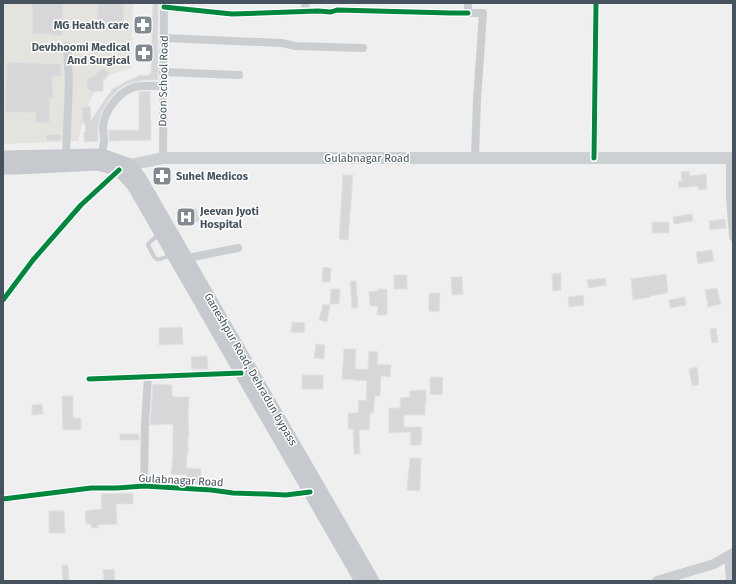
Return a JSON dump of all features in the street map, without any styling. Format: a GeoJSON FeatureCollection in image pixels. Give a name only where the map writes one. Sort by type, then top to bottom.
{"type":"FeatureCollection","features":[{"type":"Feature","properties":{"kind":"main road"},"geometry":{"type":"LineString","coordinates":[[3,157],[101,155],[124,167],[140,178],[188,258],[373,581]]}},
{"type":"Feature","properties":{"kind":"main road","name":"Gulabnagar Road"},"geometry":{"type":"LineString","coordinates":[[3,168],[98,164],[124,167],[162,158],[731,158]]}},
{"type":"Feature","properties":{"kind":"main road","name":"Ganeshpur Road, Dehradun bypass"},"geometry":{"type":"LineString","coordinates":[[124,167],[132,186],[242,373],[361,581]]}},
{"type":"Feature","properties":{"kind":"street"},"geometry":{"type":"LineString","coordinates":[[468,3],[468,13]]}},
{"type":"Feature","properties":{"kind":"street"},"geometry":{"type":"LineString","coordinates":[[594,158],[596,3]]}},
{"type":"Feature","properties":{"kind":"street"},"geometry":{"type":"LineString","coordinates":[[164,5],[232,14],[305,7],[318,11],[331,12],[337,10],[482,13],[475,158]]}},
{"type":"Feature","properties":{"kind":"street","name":"Doon School Road"},"geometry":{"type":"LineString","coordinates":[[162,158],[164,5]]}},
{"type":"Feature","properties":{"kind":"street"},"geometry":{"type":"LineString","coordinates":[[164,38],[282,43],[295,46],[363,48]]}},
{"type":"Feature","properties":{"kind":"street"},"geometry":{"type":"LineString","coordinates":[[66,156],[69,81],[67,46]]}},
{"type":"Feature","properties":{"kind":"street"},"geometry":{"type":"LineString","coordinates":[[163,72],[239,75]]}},
{"type":"Feature","properties":{"kind":"street"},"geometry":{"type":"LineString","coordinates":[[101,155],[104,141],[103,127],[105,116],[116,100],[125,92],[133,88],[143,86],[163,86]]}},
{"type":"Feature","properties":{"kind":"street"},"geometry":{"type":"LineString","coordinates":[[731,158],[730,197],[733,237]]}},
{"type":"Feature","properties":{"kind":"street"},"geometry":{"type":"LineString","coordinates":[[3,300],[6,291],[81,205],[124,167]]}},
{"type":"Feature","properties":{"kind":"street"},"geometry":{"type":"LineString","coordinates":[[188,258],[238,248]]}},
{"type":"Feature","properties":{"kind":"street"},"geometry":{"type":"LineString","coordinates":[[89,379],[242,373]]}},
{"type":"Feature","properties":{"kind":"street"},"geometry":{"type":"LineString","coordinates":[[144,486],[145,424],[148,377]]}},
{"type":"Feature","properties":{"kind":"street","name":"Gulabnagar Road"},"geometry":{"type":"LineString","coordinates":[[3,499],[91,488],[144,486],[211,490],[233,493],[286,495],[310,492]]}},
{"type":"Feature","properties":{"kind":"street"},"geometry":{"type":"LineString","coordinates":[[657,581],[714,564],[730,555],[730,581]]}},
{"type":"Feature","properties":{"kind":"shaded area"},"geometry":{"type":"Polygon","coordinates":[[[3,3],[133,3],[131,68],[111,74],[95,91],[85,111],[78,141],[3,144],[3,3]]]}},
{"type":"Feature","properties":{"kind":"building"},"geometry":{"type":"Polygon","coordinates":[[[32,3],[63,3],[62,36],[52,34],[32,34],[32,3]]]}},
{"type":"Feature","properties":{"kind":"building"},"geometry":{"type":"Polygon","coordinates":[[[98,3],[124,3],[123,31],[97,31],[98,3]]]}},
{"type":"Feature","properties":{"kind":"building"},"geometry":{"type":"Polygon","coordinates":[[[153,3],[158,3],[158,80],[134,82],[120,88],[109,99],[101,113],[98,126],[98,141],[84,142],[84,132],[86,132],[85,123],[83,123],[82,108],[90,106],[91,121],[112,91],[111,90],[141,75],[151,74],[153,3]]]}},
{"type":"Feature","properties":{"kind":"building"},"geometry":{"type":"Polygon","coordinates":[[[7,62],[61,64],[61,76],[52,76],[53,98],[50,98],[49,123],[36,123],[36,113],[5,112],[7,62]]]}},
{"type":"Feature","properties":{"kind":"building"},"geometry":{"type":"Polygon","coordinates":[[[103,67],[109,74],[103,80],[103,91],[91,92],[87,88],[87,79],[93,77],[103,67]]]}},
{"type":"Feature","properties":{"kind":"building"},"geometry":{"type":"Polygon","coordinates":[[[150,91],[151,140],[109,141],[109,130],[139,130],[139,92],[150,91]]]}},
{"type":"Feature","properties":{"kind":"building"},"geometry":{"type":"Polygon","coordinates":[[[61,134],[61,140],[46,141],[46,135],[61,134]]]}},
{"type":"Feature","properties":{"kind":"building"},"geometry":{"type":"Polygon","coordinates":[[[689,171],[690,176],[706,174],[707,189],[699,190],[698,186],[679,188],[678,181],[682,181],[681,172],[689,171]]]}},
{"type":"Feature","properties":{"kind":"building"},"geometry":{"type":"Polygon","coordinates":[[[343,175],[353,175],[348,240],[339,239],[343,175]]]}},
{"type":"Feature","properties":{"kind":"building"},"geometry":{"type":"Polygon","coordinates":[[[196,208],[200,221],[180,226],[176,213],[196,208]]]}},
{"type":"Feature","properties":{"kind":"building"},"geometry":{"type":"Polygon","coordinates":[[[692,214],[693,221],[674,224],[673,217],[692,214]]]}},
{"type":"Feature","properties":{"kind":"building"},"geometry":{"type":"Polygon","coordinates":[[[725,219],[726,228],[710,230],[709,221],[725,219]]]}},
{"type":"Feature","properties":{"kind":"building"},"geometry":{"type":"Polygon","coordinates":[[[652,222],[669,222],[669,233],[652,233],[652,222]]]}},
{"type":"Feature","properties":{"kind":"building"},"geometry":{"type":"Polygon","coordinates":[[[712,250],[714,261],[698,264],[696,252],[712,250]]]}},
{"type":"Feature","properties":{"kind":"building"},"geometry":{"type":"Polygon","coordinates":[[[323,267],[331,268],[330,282],[322,282],[323,267]]]}},
{"type":"Feature","properties":{"kind":"building"},"geometry":{"type":"Polygon","coordinates":[[[561,273],[561,290],[553,291],[552,274],[561,273]]]}},
{"type":"Feature","properties":{"kind":"building"},"geometry":{"type":"Polygon","coordinates":[[[666,274],[668,293],[633,300],[631,279],[666,274]]]}},
{"type":"Feature","properties":{"kind":"building"},"geometry":{"type":"Polygon","coordinates":[[[394,275],[407,275],[407,289],[394,289],[394,275]]]}},
{"type":"Feature","properties":{"kind":"building"},"geometry":{"type":"Polygon","coordinates":[[[451,277],[462,277],[463,294],[452,295],[451,277]]]}},
{"type":"Feature","properties":{"kind":"building"},"geometry":{"type":"Polygon","coordinates":[[[605,278],[606,285],[589,288],[587,280],[605,278]]]}},
{"type":"Feature","properties":{"kind":"building"},"geometry":{"type":"Polygon","coordinates":[[[350,281],[356,281],[358,308],[352,308],[350,281]]]}},
{"type":"Feature","properties":{"kind":"building"},"geometry":{"type":"Polygon","coordinates":[[[717,288],[721,304],[708,307],[705,290],[717,288]]]}},
{"type":"Feature","properties":{"kind":"building"},"geometry":{"type":"Polygon","coordinates":[[[331,289],[340,289],[339,304],[330,304],[331,289]]]}},
{"type":"Feature","properties":{"kind":"building"},"geometry":{"type":"Polygon","coordinates":[[[378,289],[387,289],[387,315],[377,315],[378,306],[370,306],[369,292],[378,291],[378,289]]]}},
{"type":"Feature","properties":{"kind":"building"},"geometry":{"type":"Polygon","coordinates":[[[429,293],[440,293],[439,312],[429,311],[429,293]]]}},
{"type":"Feature","properties":{"kind":"building"},"geometry":{"type":"Polygon","coordinates":[[[583,295],[584,305],[569,307],[568,297],[583,295]]]}},
{"type":"Feature","properties":{"kind":"building"},"geometry":{"type":"Polygon","coordinates":[[[685,297],[686,305],[670,308],[669,300],[685,297]]]}},
{"type":"Feature","properties":{"kind":"building"},"geometry":{"type":"Polygon","coordinates":[[[323,304],[330,305],[327,322],[319,320],[323,304]]]}},
{"type":"Feature","properties":{"kind":"building"},"geometry":{"type":"Polygon","coordinates":[[[292,322],[305,323],[304,333],[291,332],[292,322]]]}},
{"type":"Feature","properties":{"kind":"building"},"geometry":{"type":"Polygon","coordinates":[[[182,327],[183,344],[159,345],[159,328],[182,327]]]}},
{"type":"Feature","properties":{"kind":"building"},"geometry":{"type":"Polygon","coordinates":[[[716,328],[718,342],[712,343],[710,329],[716,328]]]}},
{"type":"Feature","properties":{"kind":"building"},"geometry":{"type":"Polygon","coordinates":[[[316,344],[325,345],[324,359],[314,358],[316,344]]]}},
{"type":"Feature","properties":{"kind":"building"},"geometry":{"type":"Polygon","coordinates":[[[344,349],[356,349],[355,369],[368,369],[369,351],[378,352],[377,364],[391,365],[390,377],[381,376],[380,396],[375,396],[373,413],[370,413],[369,430],[359,430],[360,454],[354,454],[353,429],[348,429],[348,413],[358,413],[359,400],[366,401],[367,381],[342,379],[344,349]]]}},
{"type":"Feature","properties":{"kind":"building"},"geometry":{"type":"Polygon","coordinates":[[[207,356],[208,369],[192,369],[191,357],[207,356]]]}},
{"type":"Feature","properties":{"kind":"building"},"geometry":{"type":"Polygon","coordinates":[[[697,367],[699,385],[692,386],[689,369],[697,367]]]}},
{"type":"Feature","properties":{"kind":"building"},"geometry":{"type":"Polygon","coordinates":[[[302,375],[323,375],[323,389],[302,389],[302,375]]]}},
{"type":"Feature","properties":{"kind":"building"},"geometry":{"type":"Polygon","coordinates":[[[430,377],[443,377],[442,395],[430,394],[430,377]]]}},
{"type":"Feature","properties":{"kind":"building"},"geometry":{"type":"Polygon","coordinates":[[[153,384],[172,385],[172,396],[189,397],[189,436],[186,468],[201,469],[200,484],[186,483],[187,475],[171,474],[173,456],[173,424],[150,425],[153,384]]]}},
{"type":"Feature","properties":{"kind":"building"},"geometry":{"type":"Polygon","coordinates":[[[426,390],[425,415],[404,415],[404,427],[422,427],[421,445],[410,445],[411,432],[389,433],[389,408],[400,408],[400,398],[410,397],[410,391],[426,390]]]}},
{"type":"Feature","properties":{"kind":"building"},"geometry":{"type":"Polygon","coordinates":[[[62,396],[73,396],[73,418],[81,418],[81,430],[63,430],[62,396]]]}},
{"type":"Feature","properties":{"kind":"building"},"geometry":{"type":"Polygon","coordinates":[[[42,404],[43,414],[32,415],[32,405],[42,404]]]}},
{"type":"Feature","properties":{"kind":"building"},"geometry":{"type":"Polygon","coordinates":[[[120,434],[139,434],[139,440],[120,440],[120,434]]]}},
{"type":"Feature","properties":{"kind":"building"},"geometry":{"type":"Polygon","coordinates":[[[410,458],[421,458],[420,491],[407,490],[410,458]]]}},
{"type":"Feature","properties":{"kind":"building"},"geometry":{"type":"Polygon","coordinates":[[[133,493],[133,504],[116,504],[117,524],[98,525],[98,528],[92,528],[91,524],[86,524],[85,511],[102,509],[101,494],[133,493]]]}},
{"type":"Feature","properties":{"kind":"building"},"geometry":{"type":"Polygon","coordinates":[[[49,511],[64,511],[65,533],[49,533],[49,511]]]}},
{"type":"Feature","properties":{"kind":"building"},"geometry":{"type":"Polygon","coordinates":[[[62,565],[68,565],[69,581],[63,581],[62,565]]]}},
{"type":"Feature","properties":{"kind":"building"},"geometry":{"type":"Polygon","coordinates":[[[114,569],[115,581],[104,581],[103,570],[114,569]]]}},
{"type":"Feature","properties":{"kind":"cycle path"},"geometry":{"type":"LineString","coordinates":[[594,158],[596,3]]}},
{"type":"Feature","properties":{"kind":"cycle path"},"geometry":{"type":"LineString","coordinates":[[164,7],[232,14],[318,11],[331,12],[337,10],[468,13]]}},
{"type":"Feature","properties":{"kind":"cycle path"},"geometry":{"type":"LineString","coordinates":[[3,300],[33,260],[81,205],[119,170]]}},
{"type":"Feature","properties":{"kind":"cycle path"},"geometry":{"type":"LineString","coordinates":[[89,379],[241,373]]}},
{"type":"Feature","properties":{"kind":"cycle path"},"geometry":{"type":"LineString","coordinates":[[3,499],[91,488],[144,486],[211,490],[233,493],[286,495],[310,492]]}},
{"type":"Feature","properties":{"kind":"place","name":"MG Health care"},"geometry":{"type":"Point","coordinates":[143,25]}},
{"type":"Feature","properties":{"kind":"place","name":"Devbhoomi Medical And Surgical"},"geometry":{"type":"Point","coordinates":[144,53]}},
{"type":"Feature","properties":{"kind":"place","name":"Suhel Medicos"},"geometry":{"type":"Point","coordinates":[162,176]}},
{"type":"Feature","properties":{"kind":"place","name":"Jeevan Jyoti Hospital"},"geometry":{"type":"Point","coordinates":[186,217]}}]}
